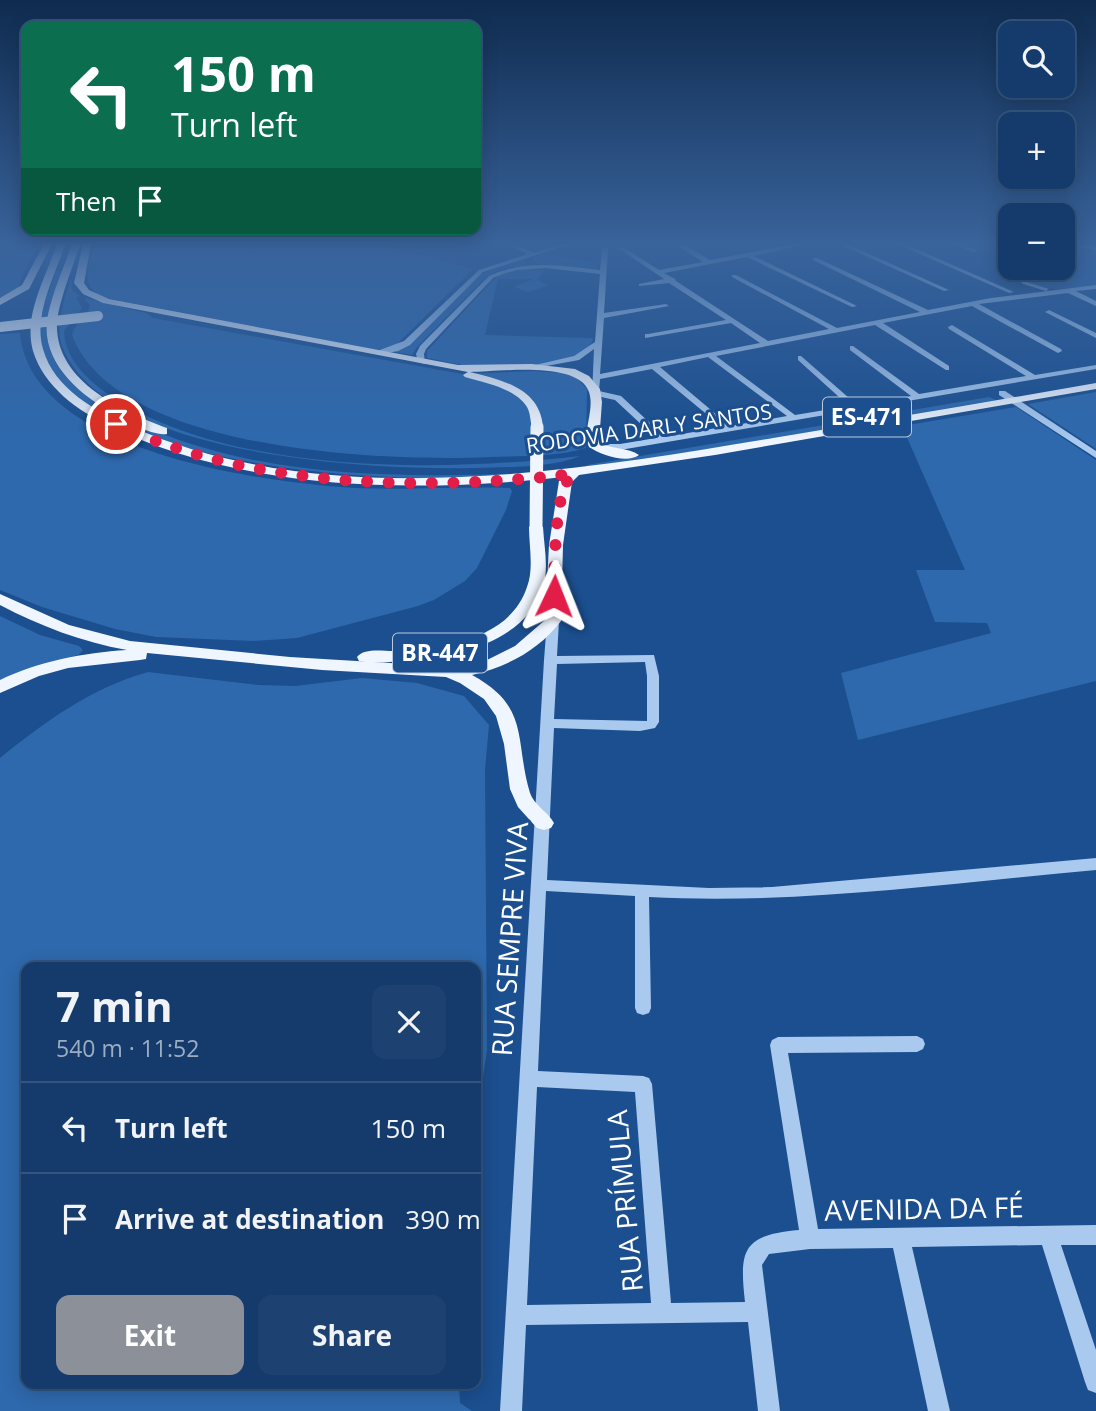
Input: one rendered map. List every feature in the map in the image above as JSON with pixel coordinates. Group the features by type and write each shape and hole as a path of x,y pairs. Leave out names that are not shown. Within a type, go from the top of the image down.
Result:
{"main road":[{"name":"RODOVIA DARLY SANTOS","path":"40,310 35,336 40,357 53,378 74,398 128,430 173,447 225,461 328,477 441,483 578,469 1008,397 1096,377"},
{"name":"RODOVIA DARLY SANTOS","path":"54,310 52,334 54,347 65,367 83,387 109,405 144,423 237,453 335,468 443,473 578,469 633,455 1096,386"},
{"path":"151,310 214,322"},
{"name":"BR-447","path":"0,327 98,316 162,315 214,322 422,362 512,389 532,406 537,416 537,579 532,595 513,618 482,639 456,649 426,655 260,662"},
{"path":"422,362 477,370 535,366 577,375 590,383 596,393 593,443 607,452 633,455"},
{"name":"RUA SEMPRE VIVA","path":"553,621 558,525 566,481 591,454 593,443"},
{"name":"BR-447","path":"0,599 32,617 104,642 260,662 447,671 464,671 505,660 523,649 553,621"},
{"name":"BR-447","path":"0,687 42,669 82,659 186,654"},
{"path":"447,671 480,685 495,699 511,728 521,794 544,823"}],"street":[{"path":"380,354 404,345 441,310"},
{"path":"422,362 420,354 423,348 460,310"},
{"path":"600,310 596,393 618,398 663,440"},
{"path":"600,316 641,310"},
{"path":"716,310 767,344"},
{"path":"798,310 836,330"},
{"path":"921,310 926,312"},
{"path":"597,377 937,310"},
{"path":"984,310 1058,351"},
{"path":"1049,312 1096,336"},
{"path":"648,336 732,321"},
{"path":"876,322 946,368"},
{"path":"952,327 1033,377"},
{"path":"569,360 587,353 597,344"},
{"path":"853,348 918,397"},
{"path":"710,355 794,418"},
{"path":"801,358 856,408"},
{"path":"535,366 586,360 597,367"},
{"path":"654,366 729,429"},
{"path":"593,443 616,448 1096,367"},
{"path":"1008,397 1096,455"},
{"name":"RUA SEMPRE VIVA","path":"511,1411 553,621"},
{"path":"548,723 640,727 651,725 653,676 650,658 550,660"},
{"path":"539,885 709,894 772,893 1096,864"},
{"path":"642,891 643,1008"},
{"path":"810,1239 778,1045 917,1044"},
{"name":"RUA PRÍMULA","path":"528,1079 643,1084 662,1313"},
{"path":"1048,1235 1096,1382"},
{"name":"AVENIDA DA FÉ","path":"757,1312 752,1263 762,1246 775,1242 900,1237 1096,1235"},
{"path":"900,1237 939,1411"},
{"path":"517,1315 757,1312 769,1411"}],"shaded area":[{"path":"43,310 50,310 47,333 51,353 62,372 87,395 152,430 200,447 300,468 402,475 504,474 457,478 322,472 248,462 176,445 114,421 67,389 42,348 40,328"},
{"path":"62,310 81,310 64,331 69,353 82,372 108,394 166,425 221,443 279,455 250,450 189,436 135,415 92,387 64,351 59,333"},
{"path":"88,310 133,310 153,318 462,374 533,371 563,373 576,377 587,389 586,448 527,456 387,457 259,442 196,426 141,404 98,374 72,335"},
{"path":"168,310 432,310 396,345 377,350"},
{"path":"444,310 454,310 412,355 395,352 409,345"},
{"path":"465,310 491,310 485,335 593,338 589,347 566,359 517,367 477,367 427,358 427,351"},
{"path":"20,333 32,372 60,403 98,429 144,449 194,464 290,482 374,489 510,488 512,491 506,510 477,568 465,581 434,600 297,638 254,641 156,637 115,629 42,607 0,590 0,334"},
{"path":"1096,392 1096,449 1028,404"},
{"path":"989,397 996,400 584,470 587,465"},
{"path":"1016,407 1096,460 1096,681 858,740 841,673 991,633 987,623 935,622 916,570 965,570 902,426"},
{"path":"283,455 405,465 467,465 580,456 543,465 475,468 375,466"},
{"path":"0,616 40,635 79,646 83,650 78,655 28,669 0,681"},
{"path":"148,672 258,685 295,686 362,678 417,683 464,696 489,725 485,770 487,1050 481,1091 481,962 21,962 21,1389 459,1389 460,1403 472,1411 0,1411 0,758 70,707 127,679"}],"route":[{"path":"116,424 157,442 207,457 265,469 328,477 441,483 573,474 566,481 563,491 556,545 554,596"}]}
